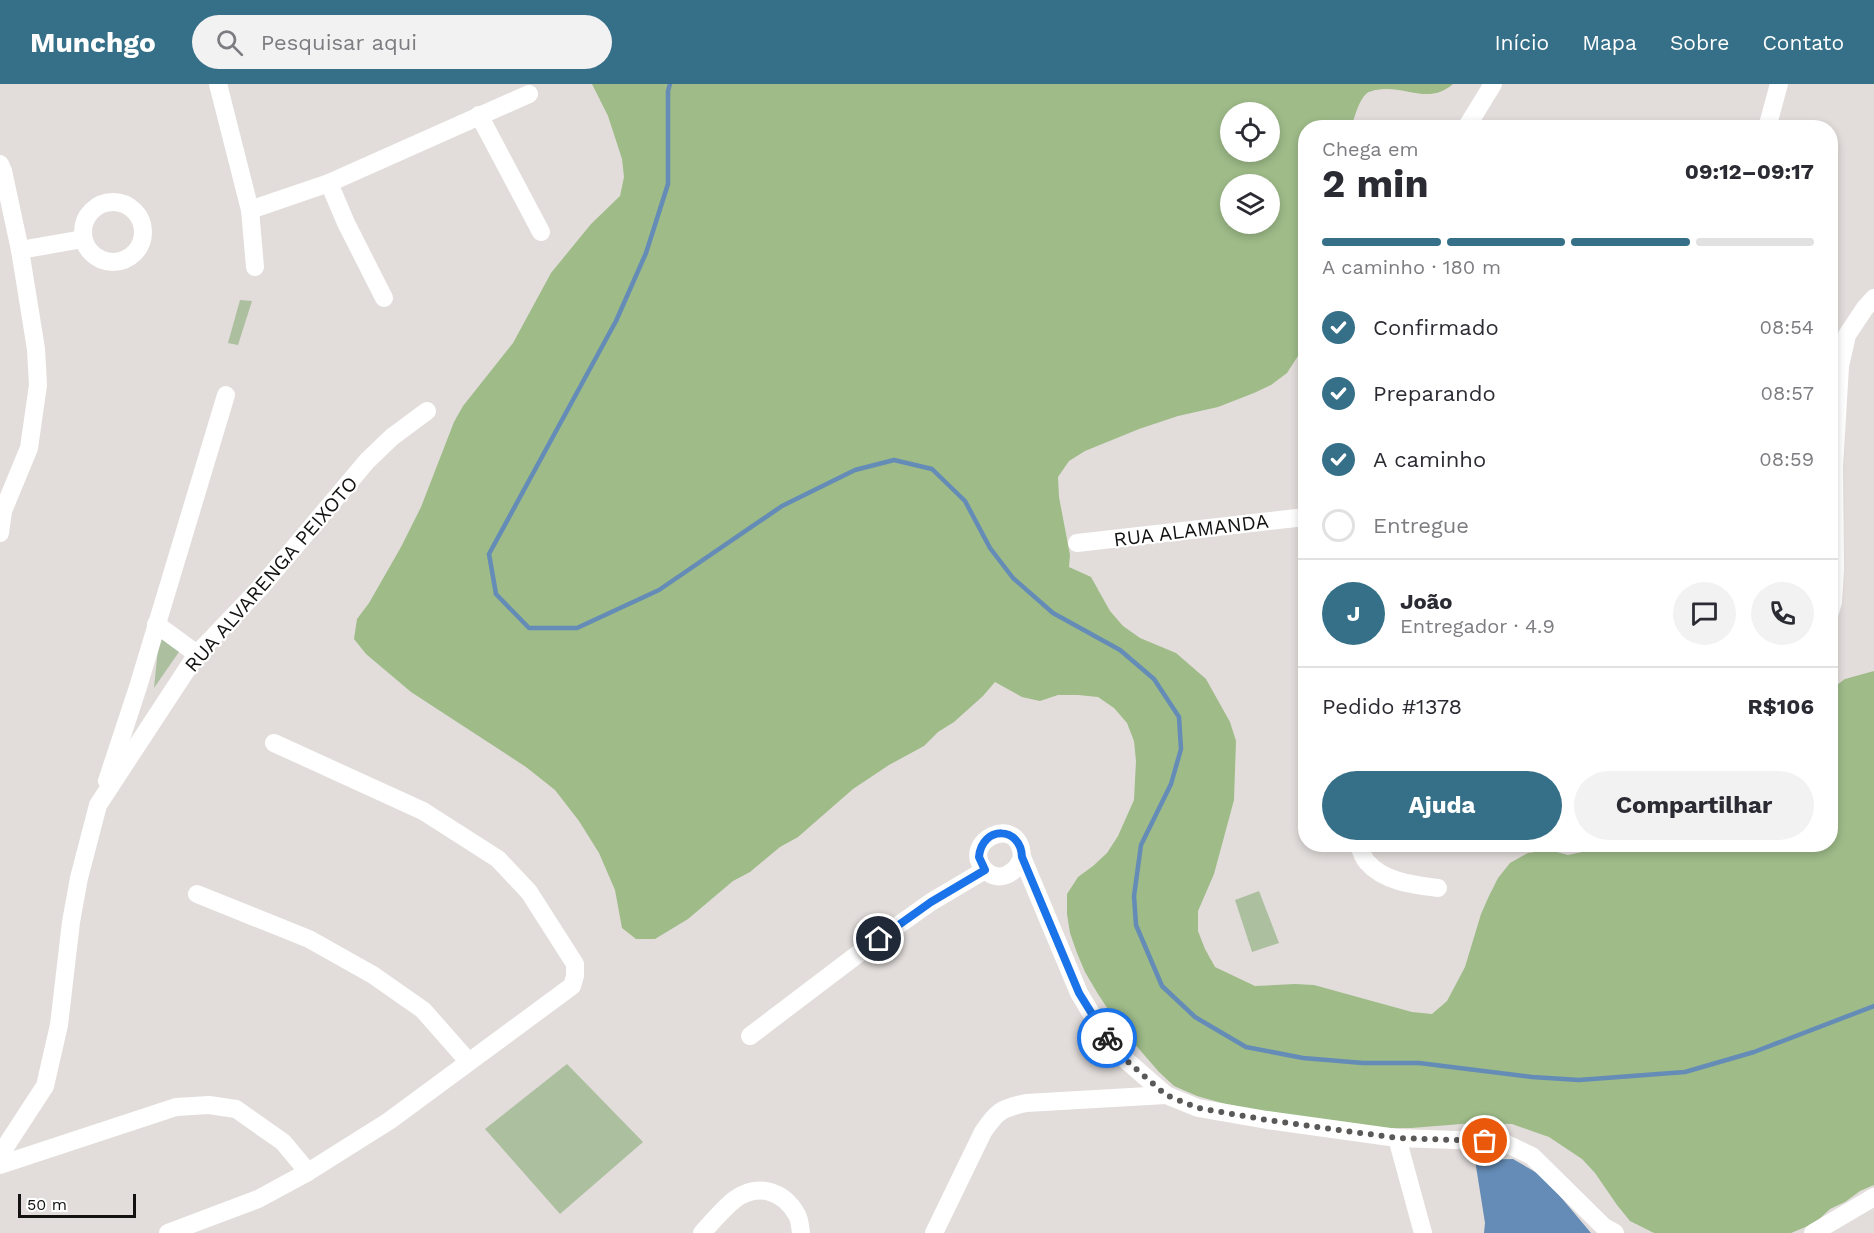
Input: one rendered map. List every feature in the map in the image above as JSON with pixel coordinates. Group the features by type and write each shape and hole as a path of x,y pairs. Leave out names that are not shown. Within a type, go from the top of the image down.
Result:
{"street":[{"path":"218,84 250,210 255,267"},
{"path":"1475,120 1493,84"},
{"path":"1769,120 1779,84"},
{"path":"250,210 329,183 529,94"},
{"path":"479,115 541,232"},
{"path":"0,164 20,250 36,349 38,384 29,448 2,513 0,533"},
{"path":"329,183 346,223 384,298"},
{"path":"20,250 83,239"},
{"path":"1838,395 1840,366 1847,335 1874,298"},
{"path":"98,805 138,687 226,395"},
{"name":"RUA ALVARENGA PEIXOTO","path":"0,1155 45,1086 59,1025 71,922 98,805 197,654 261,587 367,461 392,437 427,411"},
{"name":"RUA ALAMANDA","path":"1077,543 1298,518"},
{"path":"156,624 197,654"},
{"path":"138,687 164,705"},
{"path":"168,1233 258,1199 308,1172 389,1121 572,986 575,976 575,964 529,892 498,859 423,811 274,743"},
{"path":"1022,857 1020,864 1010,874 997,876 985,870 979,857 980,849 988,837 995,834 1002,833 1015,839 1019,844 1022,857 1079,993 1104,1035 1127,1061 1166,1095 1198,1108 1267,1120 1397,1138 1507,1144 1532,1156 1604,1227 1616,1233"},
{"path":"1362,852 1366,861 1382,874 1409,884 1438,888"},
{"path":"750,1036 862,951 923,908 985,870"},
{"path":"196,894 309,939 373,975 423,1010 468,1061"},
{"path":"934,1233 983,1132 992,1119 1007,1107 1026,1103 1166,1095"},
{"path":"0,1165 176,1107 208,1105 236,1109 283,1142 308,1172"},
{"path":"1397,1138 1423,1233"},
{"path":"702,1233 736,1198 764,1189 776,1192 785,1200 797,1216 801,1233"},
{"path":"1813,1233 1874,1197"}],"green space":[{"path":"592,84 1453,84 1444,90 1425,94 1386,89 1367,93 1361,100 1353,120 1298,120 1298,356 1287,373 1271,385 1218,407 1178,416 1085,451 1069,461 1058,477 1059,497 1070,555 1069,567 1091,577 1110,611 1123,626 1140,638 1176,653 1206,679 1230,722 1236,741 1234,800 1214,874 1198,911 1198,931 1215,967 1255,986 1314,985 1412,1012 1432,1014 1447,1001 1465,967 1481,914 1498,878 1510,863 1528,853 1557,852 1568,855 1582,852 1838,852 1838,684 1845,679 1874,671 1874,1185 1830,1209 1815,1223 1791,1233 1654,1233 1630,1221 1582,1159 1549,1137 1512,1124 1474,1123 1411,1128 1371,1128 1236,1107 1197,1096 1174,1086 1119,1026 1085,972 1070,933 1067,894 1078,877 1107,853 1118,836 1134,800 1136,761 1134,741 1127,723 1114,708 1098,697 1058,695 1040,701 1022,697 995,682 983,696 924,746 889,765 853,789 798,837 780,847 750,872 733,881 688,919 655,939 636,939 622,928 615,890 599,853 579,821 555,790 526,767 411,692 366,654 354,639 357,619 369,603 401,547 421,507 454,422 463,406 513,343 551,273 591,224 620,196 624,177 622,159 608,116"},
{"path":"240,300 252,301 238,345 228,343"},
{"path":"163,637 181,649 154,688 159,639"},
{"path":"1259,891 1279,943 1252,952 1235,900"},
{"path":"567,1064 643,1142 560,1214 485,1129"}],"water":[{"path":"1513,1159 1544,1177 1591,1233 1484,1233 1485,1223 1475,1160"}],"waterway":[{"path":"670,84 668,91 668,184 646,253 616,321 489,554 496,594 529,628 577,628 659,590 782,506 855,470 894,460 932,469 965,501 990,548 1013,578 1053,613 1120,650 1154,679 1179,717 1181,749 1171,784 1141,845 1134,896 1136,925 1162,986 1195,1017 1246,1047 1303,1058 1363,1063 1419,1063 1532,1077 1579,1080 1685,1072 1754,1052 1874,1006"}],"way so far":[{"path":"1107,1038 1127,1061 1166,1095 1198,1108 1397,1138 1485,1141"}],"route":[{"path":"879,939 931,902 985,870 979,857 983,843 995,834 1009,835 1019,844 1022,857 1079,993 1107,1038"}]}
